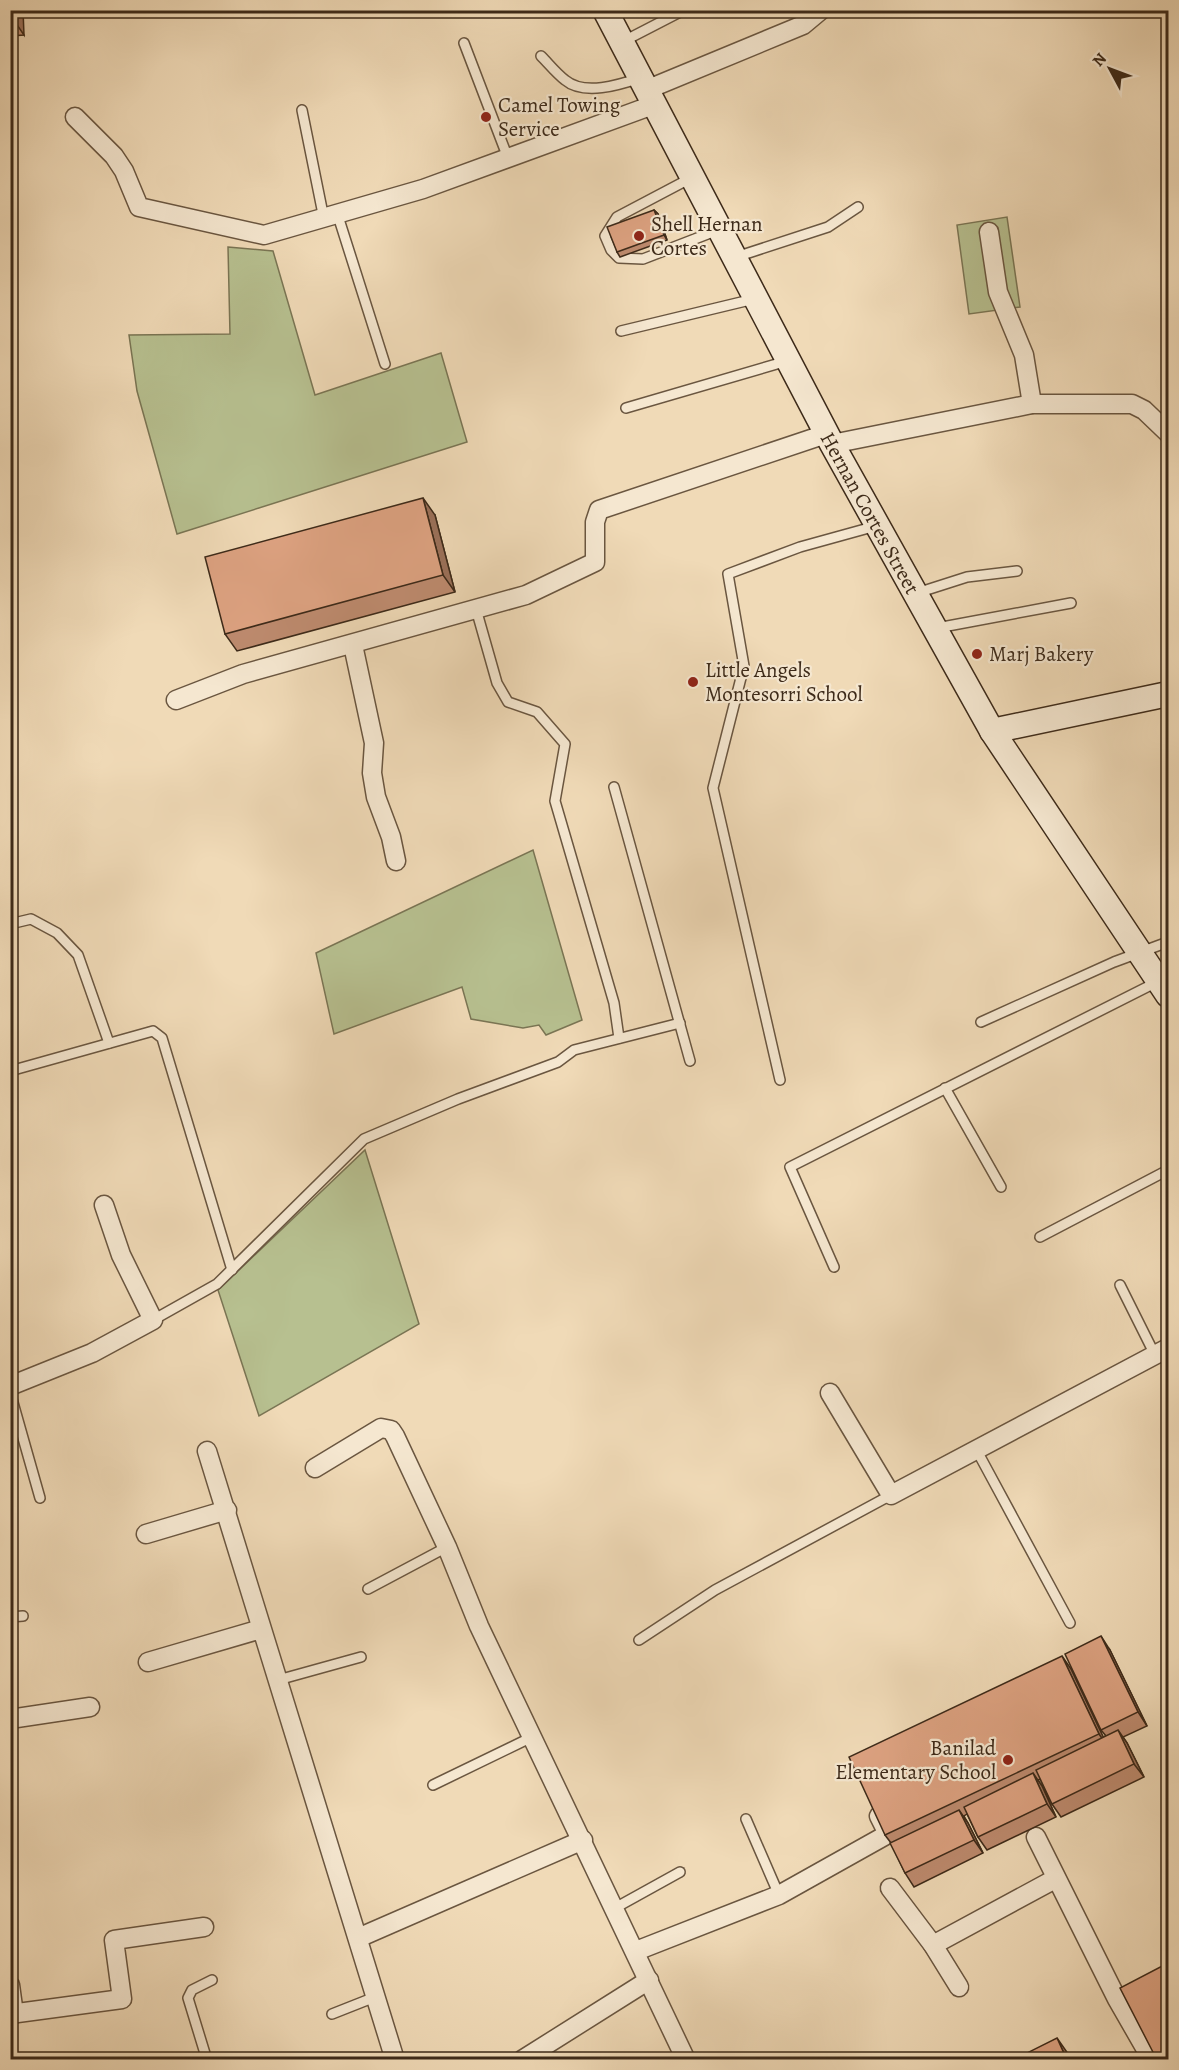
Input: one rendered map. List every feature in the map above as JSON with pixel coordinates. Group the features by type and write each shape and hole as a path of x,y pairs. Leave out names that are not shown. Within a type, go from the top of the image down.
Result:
{"main road":[{"name":"Hernan Cortes Street","path":"605,10 787,361 876,526 992,731 1164,988"},
{"path":"992,731 1168,694"}],"street":[{"path":"75,117 114,156 124,171 139,207 264,235 423,189 508,158 646,91 803,25 821,10"},
{"path":"988,232 998,292 1024,355 1032,404"},
{"path":"176,700 243,674 526,595 596,562 595,522 599,510 829,439 1032,404 1132,404 1144,410 1161,429 1168,433"},
{"path":"353,645 374,743 372,773 376,797 391,837 396,861"},
{"path":"10,1386 92,1353 153,1320 121,1256 104,1205"},
{"path":"830,1393 891,1495 1162,1352"},
{"path":"315,1468 381,1428 391,1430 447,1547 479,1626 650,1980 686,2060"},
{"path":"207,1451 395,2060"},
{"path":"146,1534 227,1510"},
{"path":"147,1662 261,1629"},
{"path":"10,1719 90,1707"},
{"path":"636,1951 778,1894 888,1834 872,1802"},
{"path":"1036,1837 1117,1999 1152,2060"},
{"path":"358,1938 583,1840"},
{"path":"933,1945 1055,1879"},
{"path":"890,1888 933,1945 959,1987"},
{"path":"10,1985 12,2014 122,1999 114,1940 204,1927"},
{"path":"531,2057 650,1980"}],"lane":[{"path":"621,42 684,10"},
{"path":"464,43 508,158"},
{"path":"541,56 567,82 587,88 621,84 646,91"},
{"path":"302,110 331,217 385,364"},
{"path":"691,178 617,218 605,237 607,244 618,258 643,259 718,230"},
{"path":"732,258 828,226 858,207"},
{"path":"621,331 754,299"},
{"path":"626,408 787,361"},
{"path":"780,1080 713,788 744,666 728,574 800,547 876,526"},
{"path":"915,593 967,577 1017,571"},
{"path":"935,629 1071,603"},
{"path":"476,609 497,683 508,702 537,712 565,744 555,801 614,1003 619,1038"},
{"path":"614,787 690,1060"},
{"path":"10,924 31,919 57,933 78,955 108,1043"},
{"path":"981,1022 1114,962 1141,954 1168,942"},
{"path":"834,1267 790,1167 945,1088 1164,988"},
{"path":"153,1320 218,1284 364,1139 458,1099 558,1062 574,1050 680,1023"},
{"path":"10,1071 153,1031 162,1038 232,1270"},
{"path":"945,1088 1001,1187"},
{"path":"1040,1237 1168,1170"},
{"path":"1120,1286 1162,1352"},
{"path":"10,1392 40,1498"},
{"path":"976,1449 1070,1623"},
{"path":"639,1640 715,1590 891,1495"},
{"path":"368,1589 447,1547"},
{"path":"10,1617 23,1616"},
{"path":"278,1680 361,1657"},
{"path":"433,1785 532,1737"},
{"path":"746,1819 778,1894"},
{"path":"615,1908 680,1872"},
{"path":"207,2060 188,1998 192,1990 212,1980"},
{"path":"332,2014 375,1997"}],"green space":[{"path":"1007,217 1020,307 969,314 957,225"},
{"path":"228,247 273,251 315,395 441,353 467,442 177,534 137,391 129,335 230,334"},
{"path":"533,850 582,1020 546,1035 539,1025 523,1028 471,1019 462,987 334,1034 316,953"},
{"path":"365,1150 419,1324 259,1416 218,1290"}],"building":[{"path":"10,10 15,10 15,22 10,22"},
{"name":"Shell Hernan Cortes","path":"654,210 664,235 617,252 607,227"},
{"path":"423,498 443,575 225,634 205,557"},
{"path":"1101,1636 1138,1712 1101,1730 1065,1654"},
{"path":"1062,1656 1099,1734 885,1835 849,1757"},
{"path":"1118,1730 1134,1764 1052,1804 1036,1770"},
{"path":"1033,1773 1047,1804 978,1837 964,1807"},
{"path":"959,1810 974,1840 905,1873 890,1843"},
{"path":"1168,1963 1168,2060 1161,2060 1159,2056 1156,2058 1120,1988"},
{"path":"1057,2038 1067,2060 1013,2060"}],"place":[{"name":"Camel Towing Service","path":"486,117"},
{"name":"Shell Hernan Cortes","path":"639,236"},
{"name":"Marj Bakery","path":"977,654"},
{"name":"Little Angels Montesorri School","path":"693,682"},
{"name":"Banilad Elementary School","path":"1008,1760"}]}
